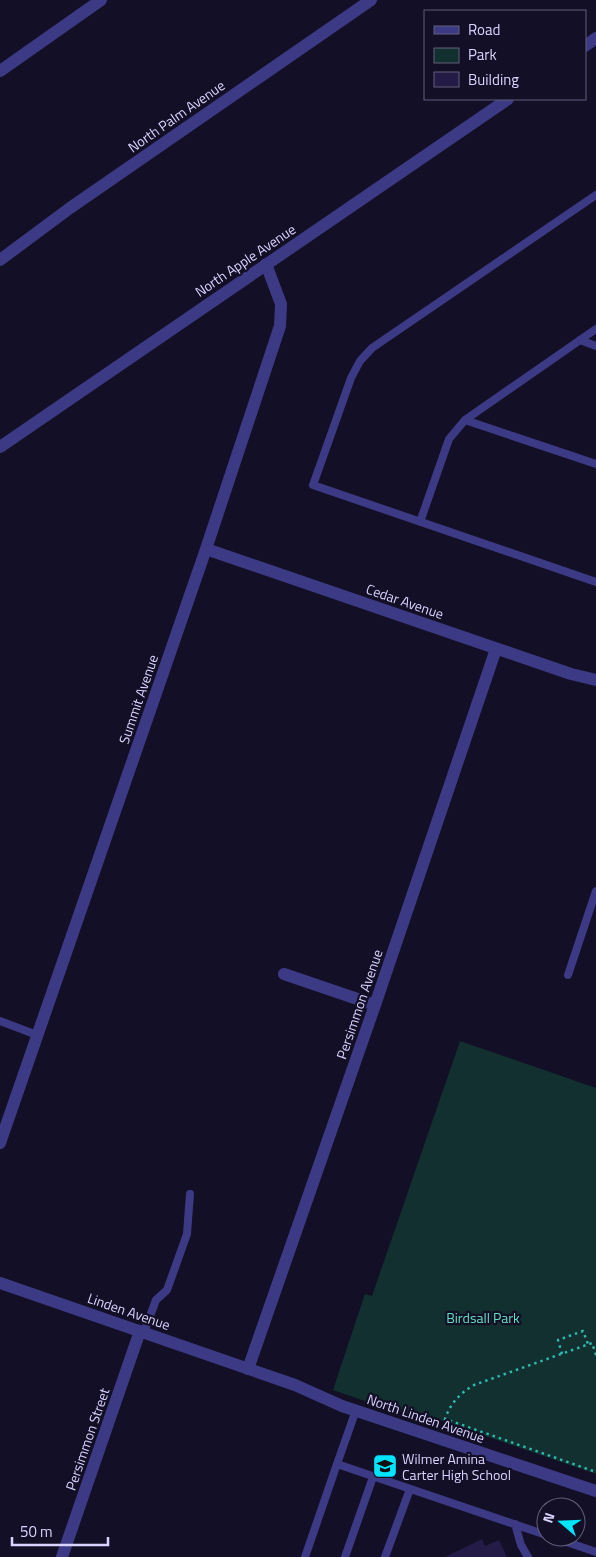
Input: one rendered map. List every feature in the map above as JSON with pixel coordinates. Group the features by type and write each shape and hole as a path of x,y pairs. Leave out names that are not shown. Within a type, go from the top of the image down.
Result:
{"street":[{"path":"0,71 101,0"},
{"name":"North Palm Avenue","path":"0,260 70,208 371,0"},
{"name":"North Apple Avenue","path":"0,447 507,100"},
{"name":"Summit Avenue","path":"0,1143 206,549 280,326 281,304 266,264"},
{"name":"Cedar Avenue","path":"206,549 496,649 571,674 596,680"},
{"name":"Persimmon Avenue","path":"248,1369 375,1005 496,649"},
{"path":"284,974 375,1005"},
{"name":"Linden Avenue","path":"0,1283 248,1369"},
{"name":"Persimmon Street","path":"62,1557 142,1332"},
{"name":"North Linden Avenue","path":"248,1369 295,1385 356,1410 596,1491"}],"lane":[{"path":"596,194 372,348 360,361 351,378 313,485 596,582"},
{"path":"420,522 449,439 464,420 596,329"},
{"path":"580,340 596,346"},
{"path":"464,420 596,464"},
{"path":"568,975 596,891"},
{"path":"0,1021 37,1035"},
{"path":"142,1332 156,1300 167,1290 187,1234 190,1194"},
{"path":"305,1557 356,1410"},
{"path":"337,1464 536,1531"},
{"path":"345,1557 373,1477"},
{"path":"386,1557 410,1489"},
{"path":"515,1524 520,1545 528,1557"},
{"path":"581,1547 596,1552"}],"path":[{"path":"562,1354 558,1340 583,1330 588,1345"},
{"path":"596,1342 474,1385 463,1392 451,1405 445,1420 596,1472"},
{"path":"592,1343 596,1355"}],"green space":[{"name":"Birdsall Park","path":"460,1041 596,1088 596,1474 433,1418 395,1411 333,1390 365,1294 372,1296"}],"building":[{"path":"482,1539 485,1546 499,1540 507,1557 445,1557"}],"place":[{"name":"Wilmer Amina Carter High School","path":"385,1466"}]}
